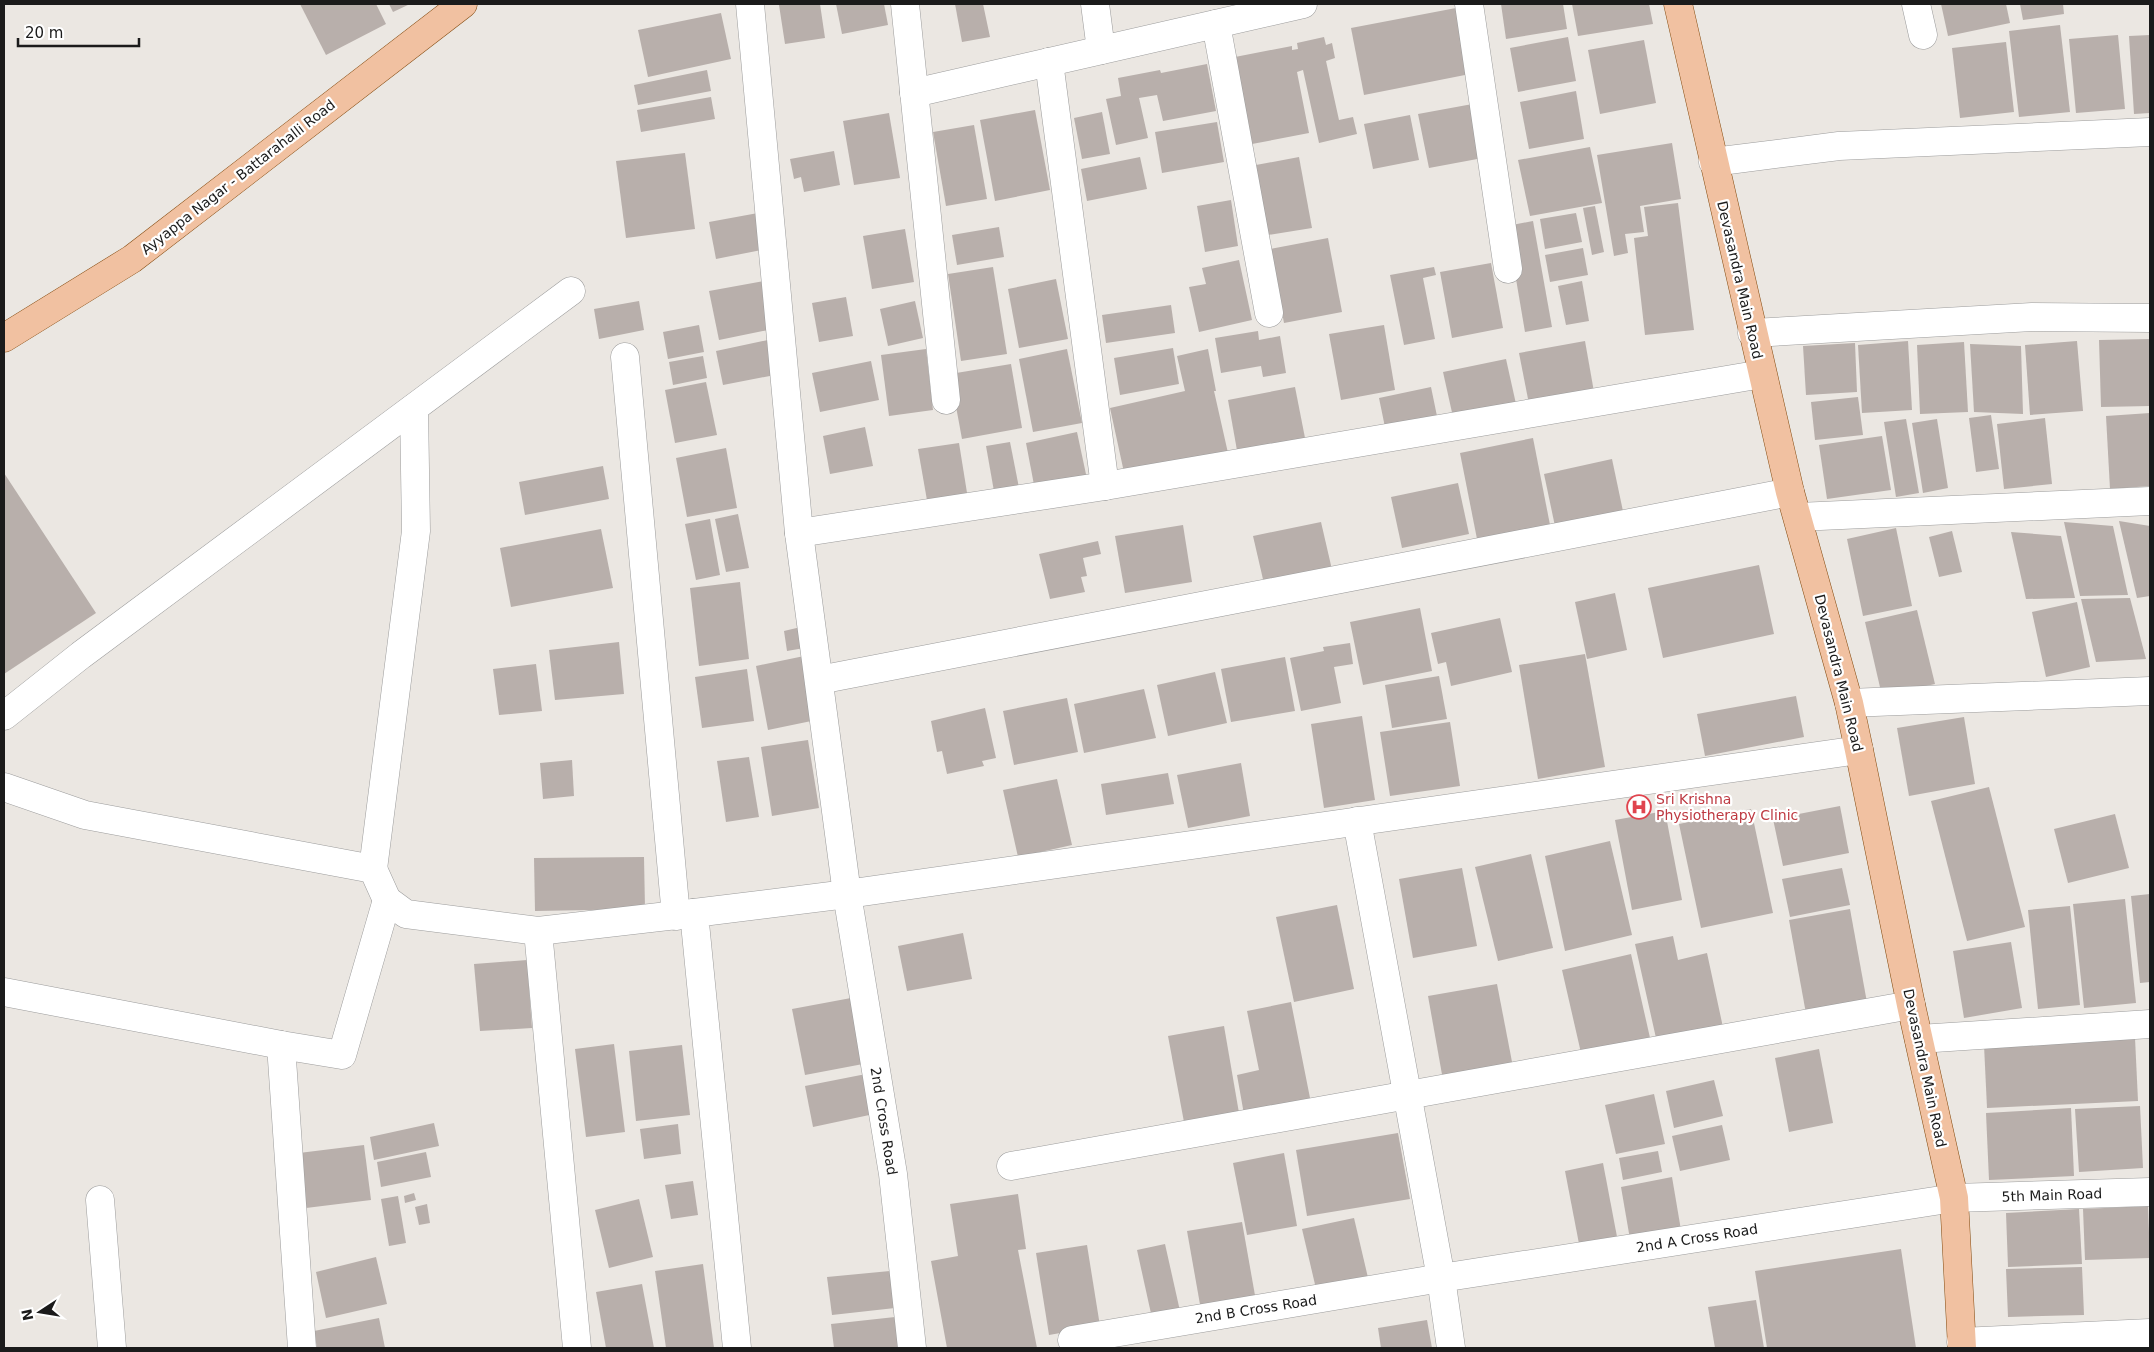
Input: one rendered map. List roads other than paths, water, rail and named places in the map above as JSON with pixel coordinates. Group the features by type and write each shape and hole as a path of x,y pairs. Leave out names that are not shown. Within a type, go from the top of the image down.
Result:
{"main road":[{"name":"Ayyappa Nagar - Battarahalli Road","path":"4,338 132,259 463,4"},
{"name":"Devasandra Main Road","path":"1678,4 1752,333 1794,505 1849,703 1911,1005 1954,1198 1961,1345"}],"street":[{"name":"2nd Cross Road","path":"750,4 799,533 847,894 893,1174 912,1348"},
{"path":"905,4 946,400"},
{"path":"1096,4 1101,50"},
{"path":"914,92 1303,4"},
{"path":"1470,4 1508,269"},
{"path":"1916,4 1923,35"},
{"path":"1216,24 1269,313"},
{"path":"1049,62 1105,486"},
{"path":"1713,162 1839,146 2150,132"},
{"path":"4,716 81,655 571,291"},
{"path":"1752,333 2032,317 2150,318"},
{"path":"625,357 685,914 737,1348"},
{"path":"799,533 1105,486 1762,374"},
{"path":"414,408 416,531 373,869 387,900 406,914 538,932 847,894 1859,750"},
{"path":"819,680 1794,505 2150,501"},
{"path":"1849,703 2150,691"},
{"path":"4,787 85,815 373,869"},
{"path":"1357,821 1441,1278 1451,1348"},
{"path":"4,992 281,1045 342,1054 387,900"},
{"path":"538,932 577,1348"},
{"path":"1011,1166 1911,1005"},
{"path":"1919,1039 2150,1024"},
{"path":"281,1045 302,1348"},
{"name":"5th Main Road","path":"1954,1198 2150,1192"},
{"name":"2nd A Cross Road","path":"1441,1278 1954,1198"},
{"path":"100,1200 112,1348"},
{"name":"2nd B Cross Road","path":"1072,1340 1441,1278"},
{"path":"1961,1345 2150,1333"}],"place":[{"name":"Sri Krishna Physiotherapy Clinic","path":"1639,807"}]}
